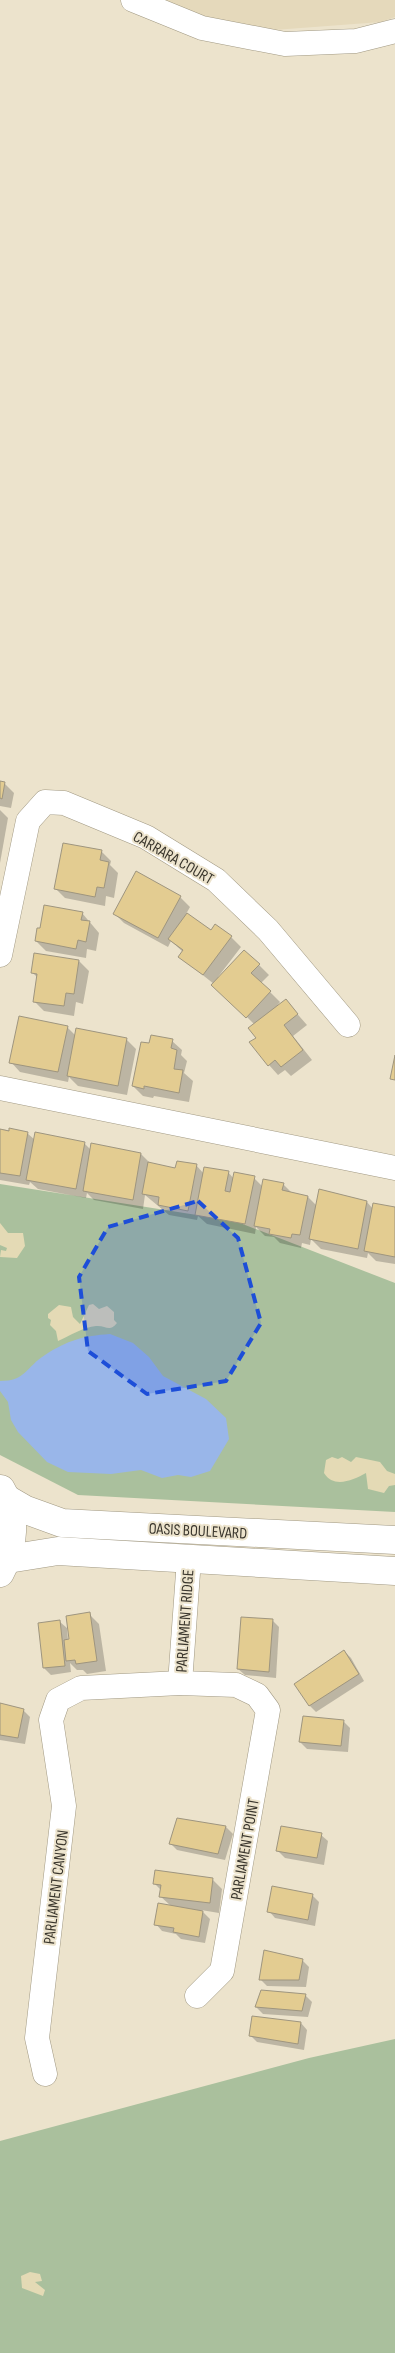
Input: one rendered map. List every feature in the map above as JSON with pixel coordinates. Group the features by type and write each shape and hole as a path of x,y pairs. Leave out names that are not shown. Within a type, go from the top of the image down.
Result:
{"main road":[{"name":"OASIS BOULEVARD","path":"3,1493 26,1510 62,1522 395,1540"},
{"name":"OASIS BOULEVARD","path":"3,1493 12,1519 12,1539 4,1566"},
{"name":"OASIS BOULEVARD","path":"4,1566 58,1551 395,1571"}],"street":[{"path":"133,0 202,28 284,44 356,41 395,31"},
{"name":"CARRARA COURT","path":"0,955 28,821 44,802 64,803 146,837 216,880 268,930 348,1025"},
{"path":"0,1088 395,1168"},
{"name":"PARLIAMENT RIDGE","path":"180,1683 189,1559"},
{"name":"PARLIAMENT RIDGE","path":"58,1700 80,1688 180,1683 236,1685 257,1695"},
{"name":"PARLIAMENT POINT","path":"197,1996 222,1971 268,1710 257,1695"},
{"name":"PARLIAMENT CANYON","path":"45,2074 37,2038 64,1806 51,1720 58,1700"}],"highlighted area":[{"path":"198,1201 238,1238 261,1323 226,1381 147,1394 88,1351 79,1277 108,1227"}],"shaded area":[{"path":"158,0 395,0 395,17 381,22 274,30 223,24"}],"green space":[{"path":"0,1184 235,1221 395,1283 395,1512 78,1495 0,1455"},
{"path":"395,2039 395,2353 0,2353 0,2141 309,2058"}],"sand":[{"path":"0,1223 8,1233 23,1233 25,1246 17,1258 0,1257 1,1250 6,1251 7,1248 0,1245"},
{"path":"93,1304 99,1309 107,1306 114,1312 114,1320 117,1323 112,1328 99,1326 87,1328 58,1341 56,1331 50,1325 51,1320 48,1318 48,1314 59,1305 71,1307 73,1317 80,1324 89,1305"},
{"path":"332,1457 338,1459 342,1457 351,1462 356,1457 380,1462 387,1471 395,1474 395,1485 389,1486 384,1493 368,1489 366,1473 344,1482 333,1481 324,1473 326,1460"},
{"path":"30,2272 40,2274 42,2281 35,2282 45,2290 43,2296 22,2288 21,2276"}],"water":[{"path":"110,1334 133,1343 149,1357 163,1376 206,1399 226,1418 229,1439 210,1471 191,1477 178,1475 162,1478 141,1470 111,1474 68,1472 47,1462 18,1432 11,1420 8,1402 0,1391 0,1381 15,1379 21,1376 45,1355 69,1342"}],"building":[{"path":"0,781 5,782 2,799 0,798"},
{"path":"63,843 102,850 100,860 109,862 104,888 97,887 95,897 54,889"},
{"path":"136,871 181,896 158,938 113,914"},
{"path":"44,905 83,912 81,920 90,921 86,942 78,940 76,949 35,941 37,928 40,928"},
{"path":"187,913 211,930 215,924 232,936 203,975 178,957 183,950 168,939"},
{"path":"244,950 260,964 251,973 271,991 246,1018 211,985"},
{"path":"34,953 79,960 74,994 66,993 64,1006 33,1002 37,974 31,973"},
{"path":"286,999 298,1014 284,1025 303,1050 281,1067 275,1060 268,1066 249,1042 256,1038 248,1028"},
{"path":"19,1016 68,1026 58,1072 9,1063"},
{"path":"76,1028 127,1038 118,1086 67,1076"},
{"path":"151,1035 173,1039 171,1048 177,1050 174,1069 183,1070 179,1093 144,1086 144,1089 132,1086 141,1042 149,1043"},
{"path":"395,1055 395,1080 390,1079"},
{"path":"9,1128 28,1132 20,1176 0,1173 0,1129 9,1131"},
{"path":"35,1132 85,1142 76,1189 26,1180"},
{"path":"91,1143 141,1153 133,1200 83,1191"},
{"path":"177,1161 197,1164 188,1211 158,1205 159,1197 142,1194 148,1162 175,1168"},
{"path":"204,1167 229,1171 225,1191 230,1192 234,1172 255,1176 245,1224 195,1215"},
{"path":"263,1179 284,1183 282,1190 308,1196 300,1235 292,1234 291,1238 269,1234 270,1229 254,1226"},
{"path":"319,1189 367,1201 358,1249 309,1239"},
{"path":"373,1203 395,1207 395,1257 364,1251"},
{"path":"90,1612 97,1661 76,1664 75,1660 66,1661 64,1640 69,1639 66,1616"},
{"path":"241,1617 273,1619 269,1672 237,1669"},
{"path":"60,1620 65,1666 43,1668 38,1623"},
{"path":"344,1650 359,1674 309,1706 294,1684"},
{"path":"0,1703 24,1709 18,1738 0,1735"},
{"path":"303,1716 344,1720 341,1746 299,1742"},
{"path":"177,1818 226,1826 218,1854 169,1844"},
{"path":"281,1826 322,1833 317,1858 276,1851"},
{"path":"155,1870 213,1878 210,1903 159,1897 161,1885 153,1884"},
{"path":"272,1886 313,1894 308,1920 267,1912"},
{"path":"158,1903 203,1911 199,1937 173,1932 174,1928 154,1925"},
{"path":"264,1950 303,1959 299,1980 259,1980"},
{"path":"261,1990 306,1994 302,2011 255,2007"},
{"path":"252,2016 301,2022 298,2044 249,2036"}]}
